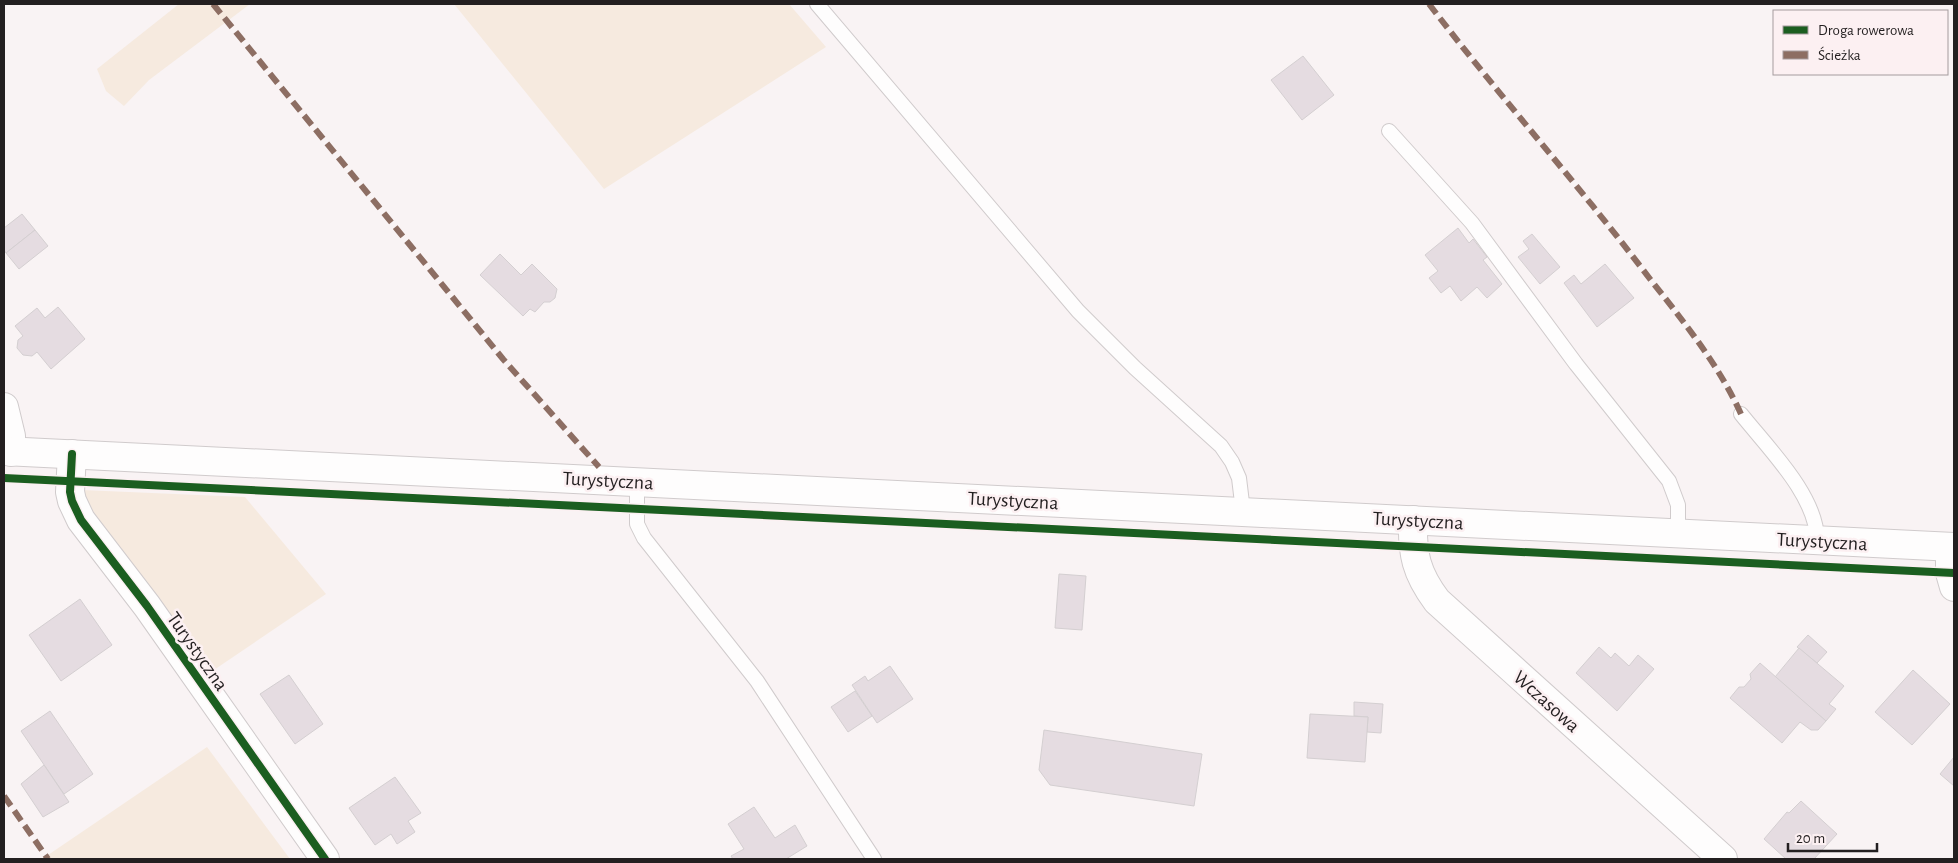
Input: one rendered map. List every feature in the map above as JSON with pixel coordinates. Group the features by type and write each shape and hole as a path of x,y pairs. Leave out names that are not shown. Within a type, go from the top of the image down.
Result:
{"main road":[{"path":"4,407 11,436 7,451"},
{"name":"Turystyczna","path":"7,451 1952,547"},
{"name":"Turystyczna","path":"72,454 70,492 72,502 81,520 141,599 325,859"},
{"name":"Wczasowa","path":"1413,520 1414,556 1427,588 1437,601 1723,859"},
{"path":"1952,547 1950,573 1954,587"}],"lane":[{"path":"817,4 1078,310 1135,368 1221,446 1232,462 1238,478 1243,512"},
{"path":"1389,131 1472,223 1576,364 1669,481 1678,505 1678,534"},
{"path":"1741,414 1802,492 1815,516 1818,527 1817,541"},
{"path":"637,482 637,524 644,538 757,681 874,859"}],"shaded area":[{"path":"179,4 250,4 149,80 124,106 106,91 97,69"},
{"path":"454,4 789,4 826,47 604,189"},
{"path":"82,490 245,497 326,594 205,676 88,516"},
{"path":"207,747 290,859 51,859 48,855"}],"building":[{"path":"1303,56 1334,95 1302,120 1271,80"},
{"path":"22,214 35,230 6,253 4,250 4,228"},
{"path":"1458,228 1469,243 1473,239 1487,257 1483,260 1502,284 1487,298 1477,287 1461,301 1450,286 1441,293 1429,278 1438,271 1425,255"},
{"path":"35,230 48,246 19,269 6,253"},
{"path":"1532,234 1560,267 1540,284 1518,257 1529,249 1523,241"},
{"path":"500,254 521,275 532,264 557,289 555,298 550,302 544,302 535,312 530,309 523,316 480,275"},
{"path":"1605,264 1634,298 1597,327 1564,283 1574,275 1581,284"},
{"path":"58,307 85,339 51,369 37,352 32,356 23,355 17,348 18,340 23,336 15,326 37,308 45,318"},
{"path":"1059,574 1086,576 1082,630 1055,628"},
{"path":"80,599 112,645 61,681 29,635"},
{"path":"1808,635 1827,652 1817,663 1797,647"},
{"path":"1599,647 1611,658 1615,653 1629,666 1638,655 1654,669 1617,711 1576,673"},
{"path":"1799,648 1844,686 1829,704 1836,709 1826,721 1775,677"},
{"path":"1760,663 1826,721 1818,730 1811,730 1800,722 1782,743 1730,698 1739,687 1744,687 1751,679 1750,674"},
{"path":"890,666 913,699 877,723 852,685 865,676 868,681"},
{"path":"1913,670 1950,704 1912,745 1875,712"},
{"path":"289,675 323,724 295,744 260,694"},
{"path":"855,691 872,716 848,732 831,707"},
{"path":"1354,702 1383,704 1381,733 1367,732 1368,717 1354,716"},
{"path":"50,711 93,774 64,794 21,731"},
{"path":"1310,714 1368,717 1365,762 1307,758"},
{"path":"1044,730 1202,754 1194,806 1050,785 1039,770"},
{"path":"1954,757 1954,786 1940,774"},
{"path":"44,765 69,802 43,817 21,784"},
{"path":"395,777 421,813 408,821 415,832 397,844 391,834 375,845 349,808"},
{"path":"1801,801 1837,834 1814,859 1786,859 1764,839 1787,812 1789,813"},
{"path":"754,807 775,838 795,825 807,846 786,859 733,859 731,856 744,849 728,824"}],"marked path":[{"path":"213,4 503,359 599,467"},
{"path":"1429,4 1596,209 1687,327 1722,378 1741,414"},
{"path":"4,796 48,859"}],"cycle path":[{"path":"72,454 70,492 81,520 147,606 325,859"},
{"path":"4,478 1954,573"}]}
